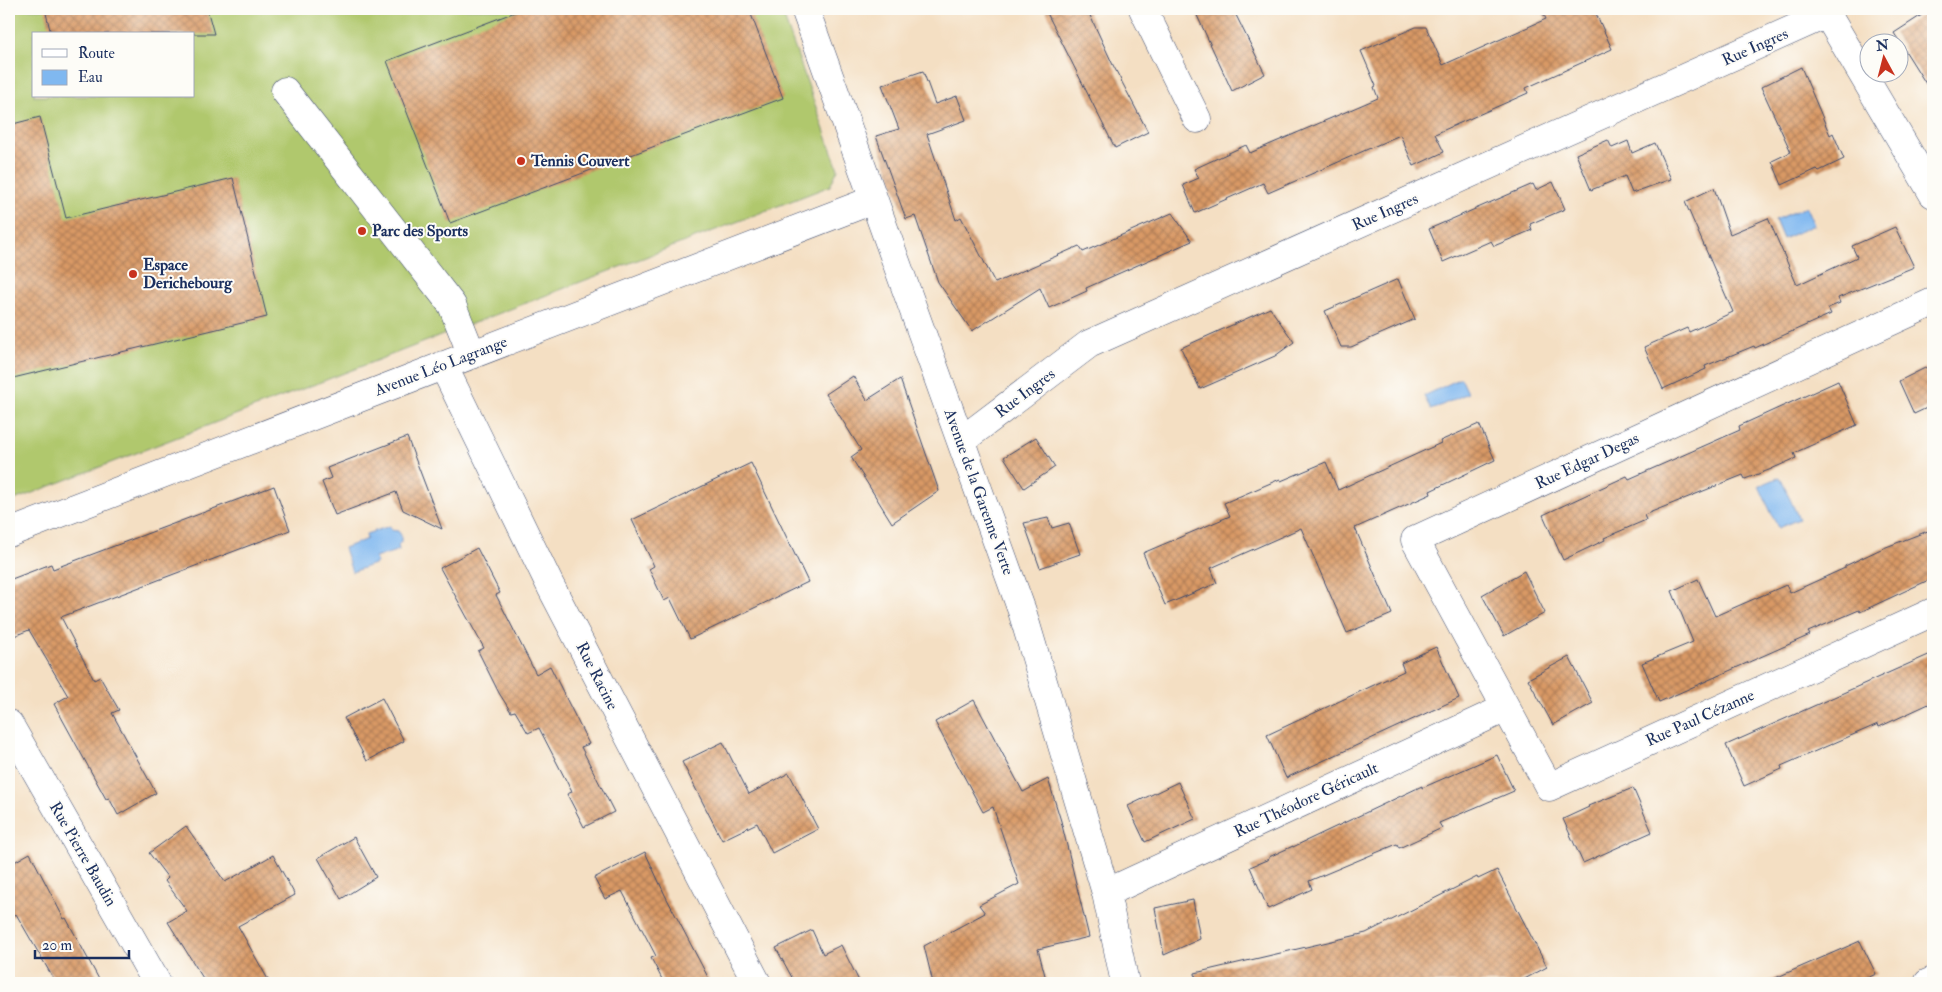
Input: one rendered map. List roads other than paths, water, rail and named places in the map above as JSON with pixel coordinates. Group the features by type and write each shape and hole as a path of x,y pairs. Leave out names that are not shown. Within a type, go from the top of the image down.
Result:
{"street":[{"name":"Avenue de la Garenne Verte","path":"805,9 1022,611 1106,893 1124,983"},
{"path":"1143,9 1197,119"},
{"path":"1825,11 1933,194"},
{"name":"Rue Ingres","path":"961,441 1089,344 1825,11"},
{"path":"285,91 452,305 472,355"},
{"name":"Avenue Léo Lagrange","path":"9,533 873,200"},
{"name":"Rue Edgar Degas","path":"1506,708 1415,540 1933,302"},
{"name":"Rue Racine","path":"443,365 551,587 757,983"},
{"name":"Rue Paul Cézanne","path":"1506,708 1549,786 1933,612"},
{"name":"Rue Théodore Géricault","path":"1106,893 1506,708"},
{"name":"Rue Pierre Baudin","path":"9,724 157,983"},
{"path":"1928,983 1933,981"}],"water":[{"path":"1806,207 1814,225 1783,239 1775,220"},
{"path":"1461,378 1468,393 1431,410 1424,396"},
{"path":"1780,477 1799,519 1778,528 1759,486"},
{"path":"390,526 391,530 398,531 401,535 401,542 398,545 399,550 375,558 377,563 352,572 344,548 367,539 366,534"}],"place":[{"name":"Tennis Couvert","path":"521,161"},
{"name":"Parc des Sports","path":"362,231"},
{"name":"Espace Derichebourg","path":"133,274"}]}
